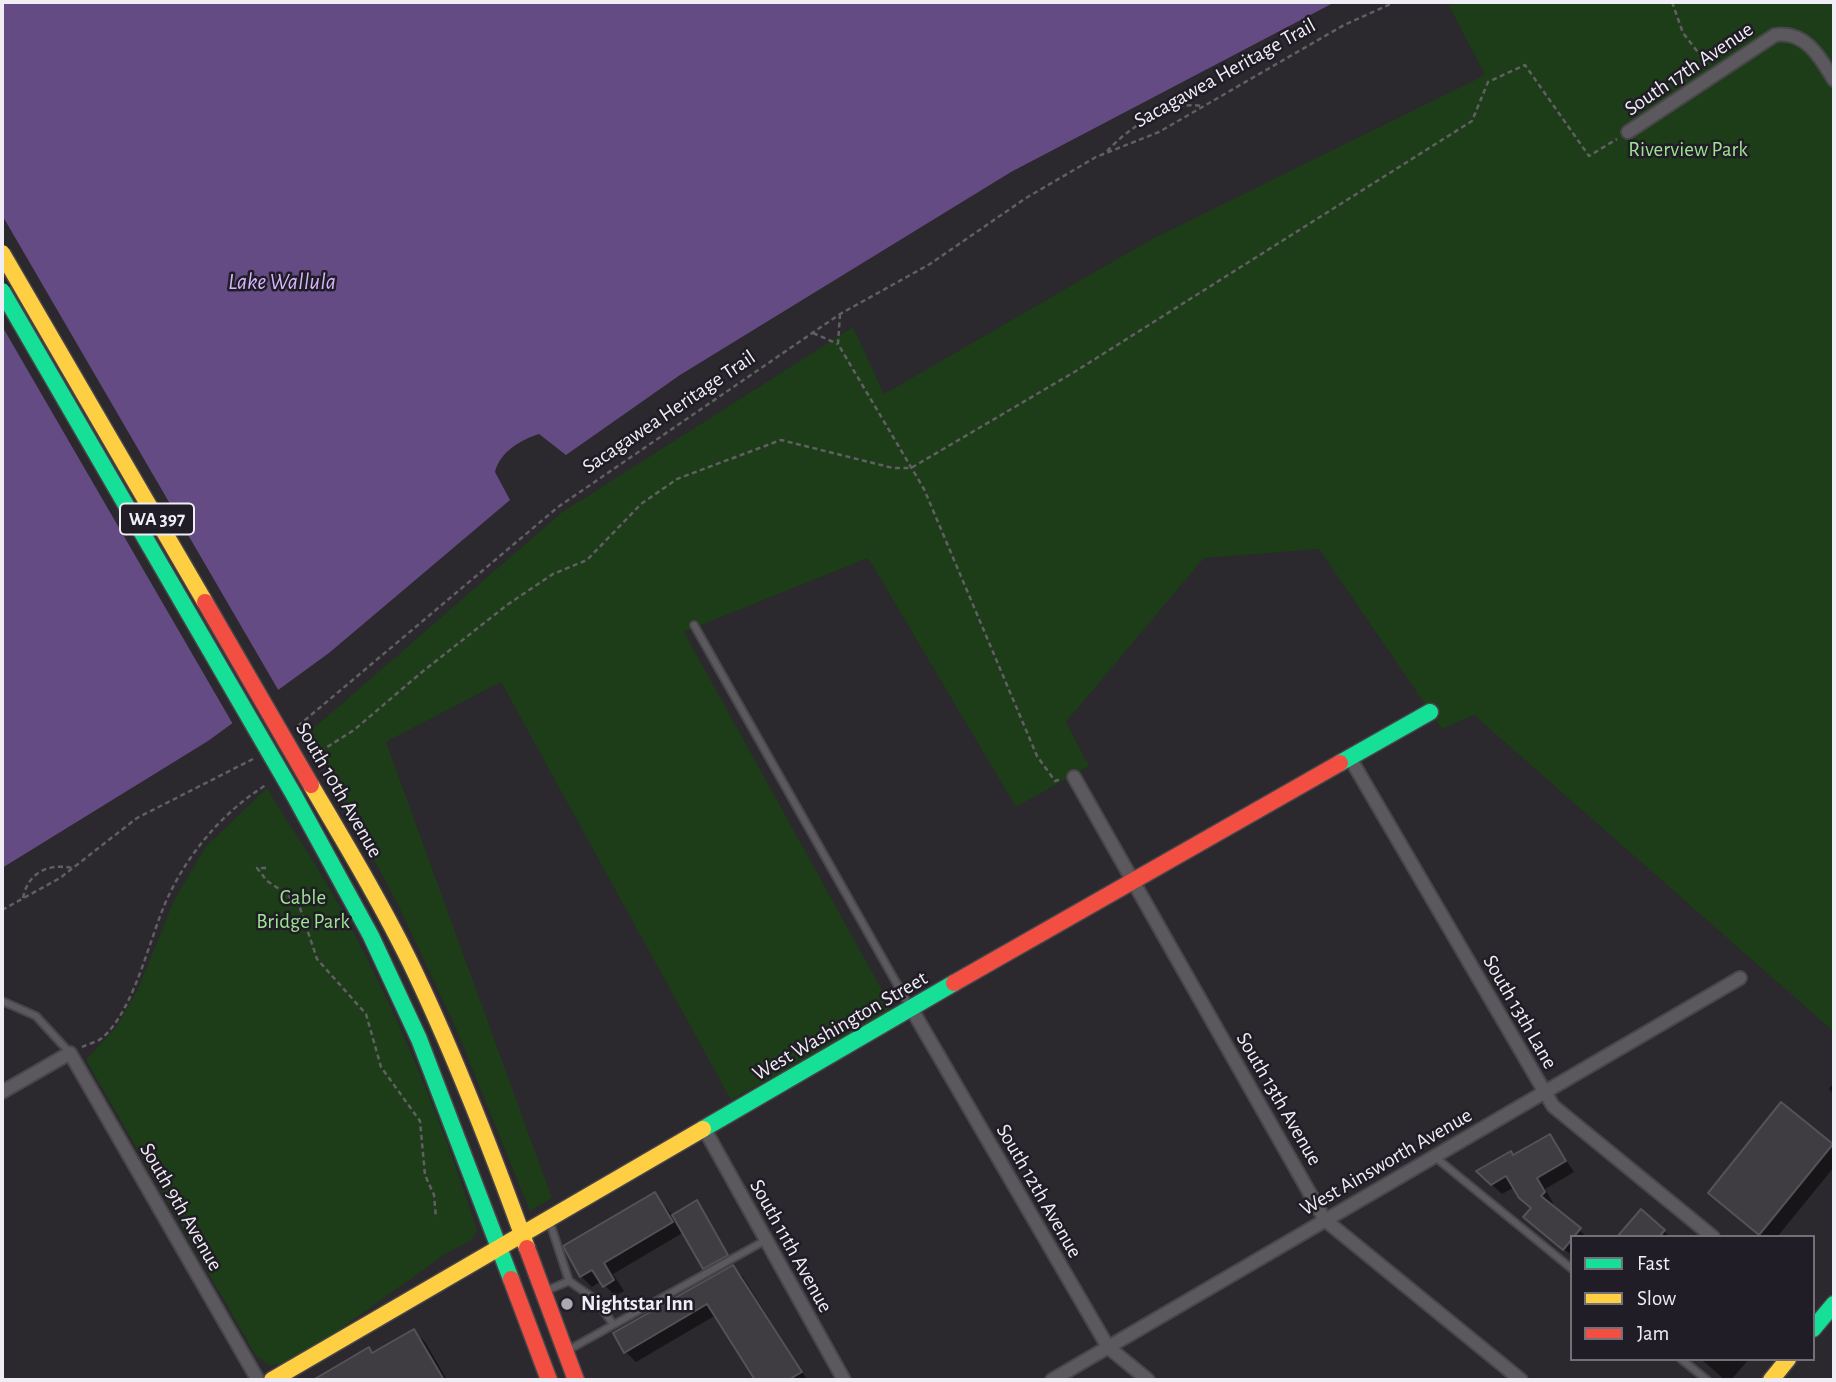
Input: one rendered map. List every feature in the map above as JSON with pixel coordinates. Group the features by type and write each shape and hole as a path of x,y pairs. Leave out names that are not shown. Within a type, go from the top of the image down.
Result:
{"main road":[{"name":"South 10th Avenue","path":"2,253 382,908 426,995 523,1236 576,1380"},
{"name":"South 10th Avenue","path":"2,291 294,795 396,987 438,1084 548,1380"},
{"name":"West Washington Street","path":"272,1380 911,1008 1430,712"},
{"path":"1815,1323 1834,1304"},
{"path":"1771,1380 1786,1361"}],"street":[{"name":"South 17th Avenue","path":"1628,132 1776,35 1794,36 1814,48 1834,80"},
{"name":"South 13th Lane","path":"1350,758 1553,1106 1711,1235"},
{"name":"South 13th Avenue","path":"1074,777 1325,1220 1521,1380"},
{"name":"West Ainsworth Avenue","path":"1052,1380 1740,978"},
{"name":"South 12th Avenue","path":"911,1008 1108,1347 1148,1380"},
{"path":"2,1092 70,1053"},
{"name":"South 9th Avenue","path":"70,1053 258,1380"},
{"name":"South 11th Avenue","path":"705,1130 844,1380"}],"lane":[{"path":"694,625 911,1008"},
{"path":"2,1001 36,1016 70,1053"},
{"path":"1435,1157 1570,1267"},
{"path":"550,1220 569,1281 596,1300 613,1324"},
{"path":"565,1351 766,1240"},
{"path":"543,1292 569,1281"},
{"path":"1683,1361 1707,1380"}],"path":[{"name":"Sacagawea Heritage Trail","path":"296,727 558,507 840,314 930,264 1026,198 1104,154 1159,132 1344,25 1395,2"},
{"path":"1672,2 1684,33 1707,64"},
{"path":"311,757 354,730 422,672 507,606 553,574 587,560 641,504 677,479 781,440 893,468 911,468 1076,371 1472,121 1488,82 1525,65 1589,156 1628,132"},
{"path":"1104,154 1134,127 1177,106 1201,106"},
{"path":"838,344 840,314"},
{"path":"813,332 838,344 924,489 1037,757 1055,780 1074,777"},
{"path":"2,910 72,869 138,818 256,757"},
{"path":"70,1053 102,1038 124,1006 146,960 168,897 200,842 248,796 269,783"},
{"path":"23,898 26,887 40,871 59,865 72,869"},
{"path":"266,868 257,868 267,881 300,908 313,948 323,968 366,1014 380,1067 420,1121 425,1175 434,1195 436,1218"}],"green space":[{"name":"Riverview Park","path":"1459,2 1834,2 1834,1032 1474,715 1442,729 1319,549 1204,558 1066,722 1089,766 1016,807 868,558 684,632 893,1010 731,1100 501,682 386,742 552,1198 530,1211 455,1026 399,907 307,734 561,513 853,327 884,394 1150,240 1485,75 1449,6"},
{"name":"Cable Bridge Park","path":"267,788 327,883 377,978 432,1102 477,1230 472,1240 447,1253 322,1342 285,1363 269,1365 256,1356 86,1060 116,1027 138,989 174,900 206,846"}],"water":[{"name":"Lake Wallula","path":"2,2 1335,2 1011,172 680,375 566,455 539,434 518,443 501,458 495,472 510,500 329,653 208,741 2,868"}],"pier":[{"path":"2,215 280,693 234,726 2,326"}],"building":[{"path":"1781,1102 1833,1144 1759,1235 1708,1193"},
{"path":"1550,1134 1566,1161 1537,1178 1545,1192 1541,1196 1581,1228 1575,1235 1570,1235 1570,1241 1563,1250 1523,1217 1531,1208 1519,1198 1506,1176 1491,1185 1476,1171 1511,1151 1513,1155"},
{"path":"655,1192 673,1222 604,1263 614,1280 603,1287 592,1270 580,1277 563,1246"},
{"path":"697,1200 728,1255 703,1269 672,1215"},
{"path":"1641,1209 1665,1230 1661,1235 1619,1235"},
{"path":"733,1265 802,1372 788,1380 755,1380 707,1304 624,1353 613,1333"},
{"path":"414,1329 444,1380 313,1380 369,1347 372,1353"}],"traffic: fast":[{"path":"2,291 294,795"},
{"path":"1340,763 1430,712"},
{"path":"294,795 371,936 419,1039 511,1279"},
{"path":"703,1129 954,983"},
{"path":"1815,1327 1834,1304"}],"traffic: slow":[{"path":"2,253 205,602"},
{"path":"311,785 387,917 427,997 472,1103 527,1248"},
{"path":"272,1380 703,1129"},
{"path":"1771,1380 1786,1361"}],"traffic: jam":[{"path":"205,602 311,785"},
{"path":"954,983 1340,763"},
{"path":"527,1248 576,1380"},
{"path":"511,1279 549,1380"}],"place":[{"name":"Nightstar Inn","path":"567,1304"}]}
